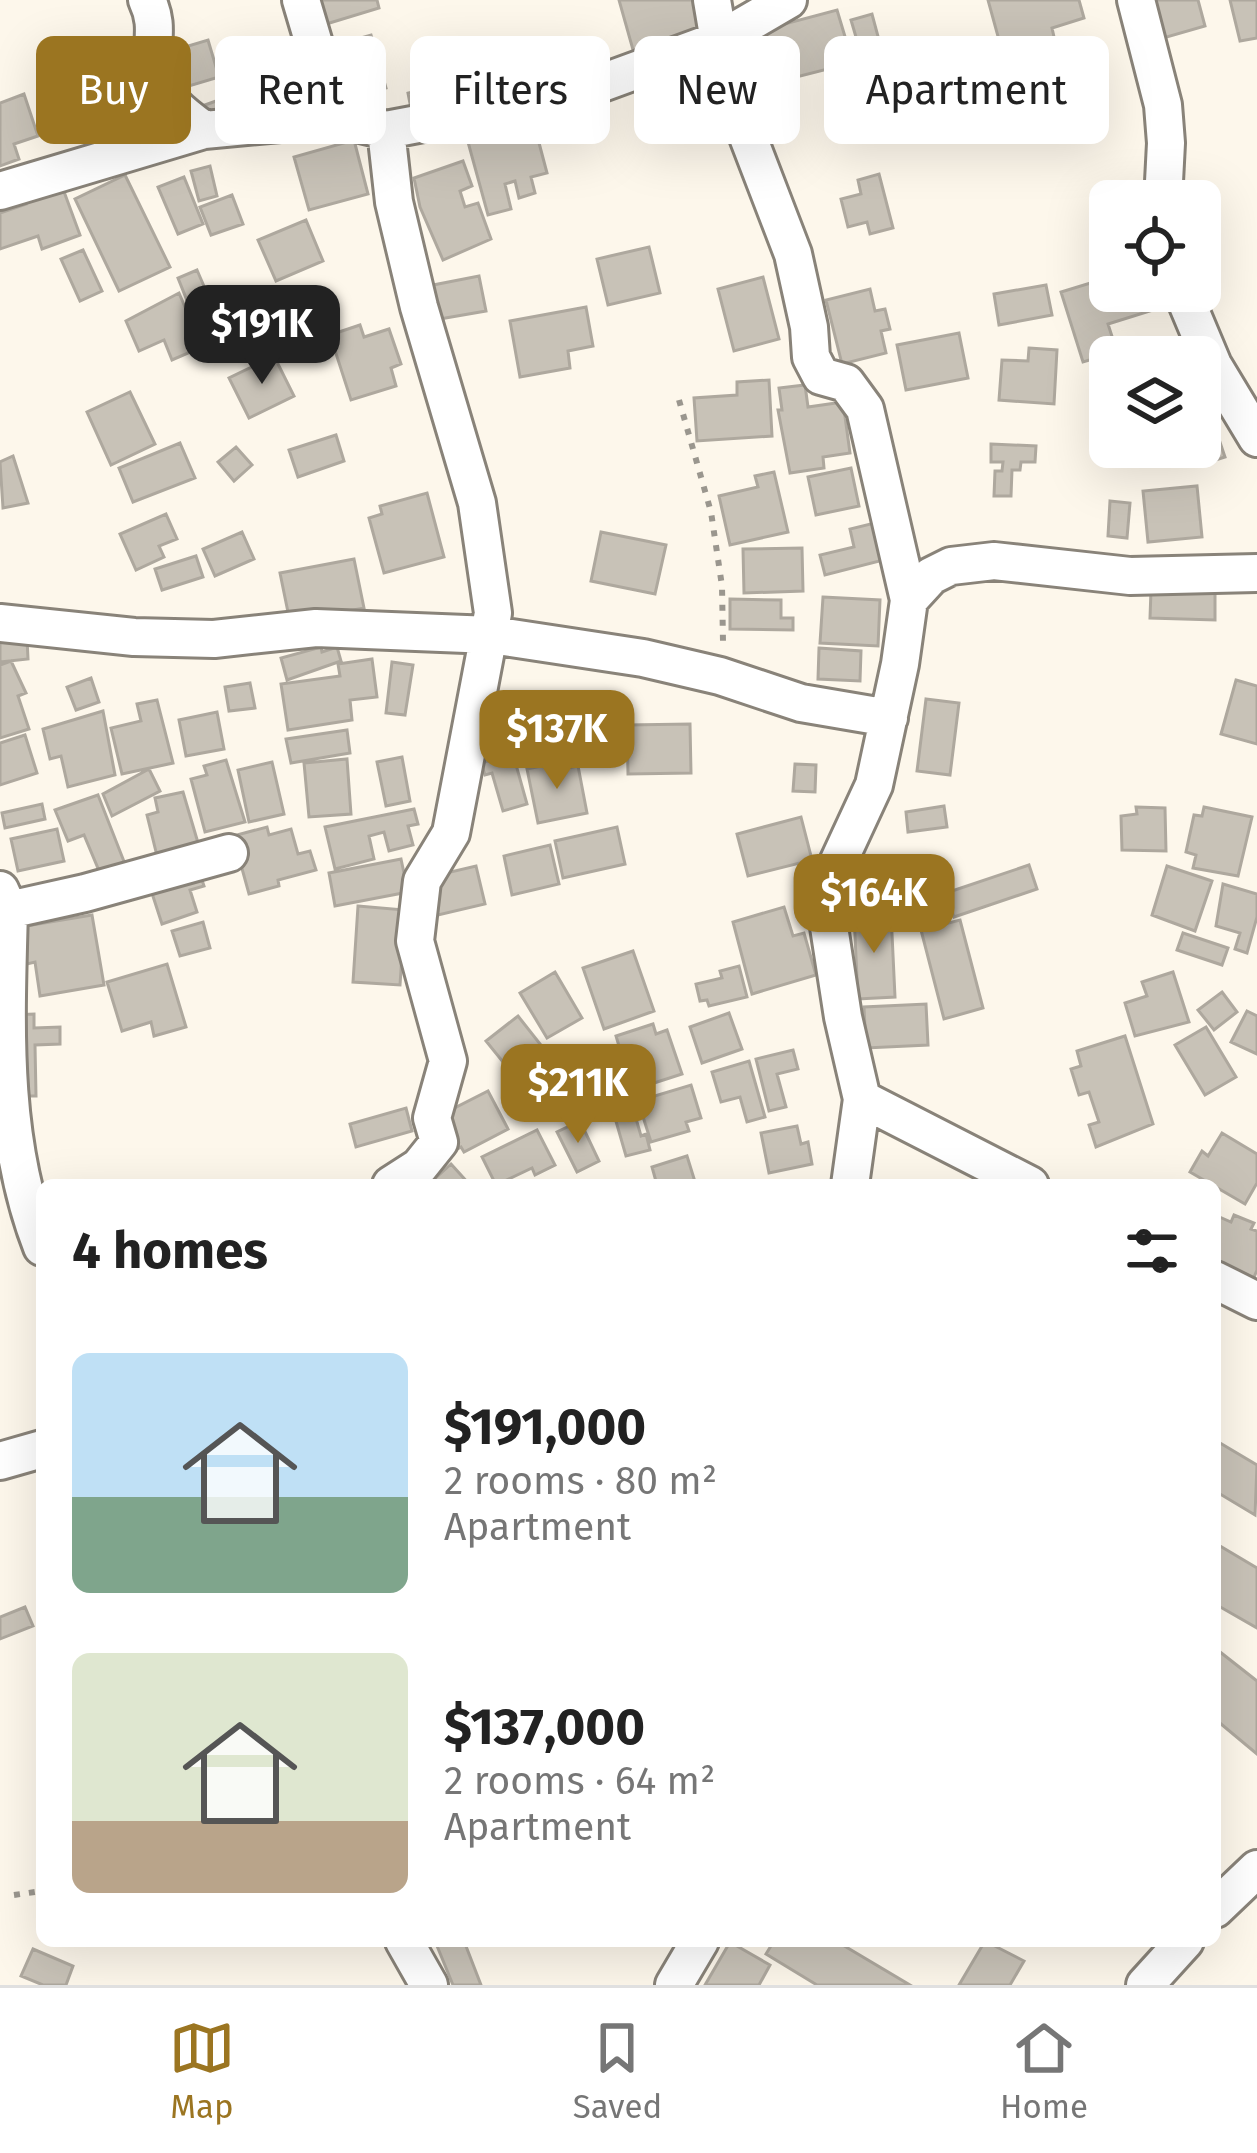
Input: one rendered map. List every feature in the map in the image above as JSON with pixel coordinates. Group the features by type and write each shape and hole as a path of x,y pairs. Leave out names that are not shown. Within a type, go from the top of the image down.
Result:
{"street":[{"path":"147,0 156,17 154,71 175,110 204,130"},
{"path":"301,0 312,36"},
{"path":"712,0 718,36"},
{"path":"726,36 788,0"},
{"path":"1136,0 1163,105 1164,180"},
{"path":"400,1179 419,1167 439,1142 433,1118 448,1061 415,941 422,881 451,833 491,634 488,564 477,503 419,307 394,202 386,130 470,116 634,71"},
{"path":"0,191 215,129"},
{"path":"748,144 793,254 811,357 821,376 846,383 865,409 909,600 874,785 829,882 825,901 843,1017 862,1099 851,1179"},
{"path":"1191,312 1213,365 1257,438"},
{"path":"909,600 931,575 951,566 994,561 1130,576 1257,573"},
{"path":"0,623 134,638 214,638 316,628 491,634 643,658 721,676 801,703 889,718"},
{"path":"36,1233 12,1142 3,904 229,853"},
{"path":"862,1099 1018,1179"},
{"path":"1221,1283 1257,1301"},
{"path":"0,1461 36,1451"},
{"path":"1221,1903 1257,1869"},
{"path":"407,1947 429,1985"},
{"path":"663,1985 666,1947"},
{"path":"674,1985 696,1947"},
{"path":"1145,1985 1180,1947"}],"path":[{"path":"679,400 711,512 722,586 721,676"},
{"path":"14,1895 36,1893"}],"building":[{"path":"309,0 377,0 379,8 310,29"},
{"path":"619,0 694,0 703,36 634,36 634,53"},
{"path":"988,0 1079,0 1084,18 1052,28 1054,36 998,36"},
{"path":"1150,0 1198,0 1205,26 1160,39"},
{"path":"1230,0 1257,0 1257,38 1240,41"},
{"path":"837,10 845,36 824,36 824,70 800,76 800,36 751,33"},
{"path":"872,14 878,36 856,36 851,20"},
{"path":"208,40 215,78 191,85 191,45"},
{"path":"24,94 36,137 14,144 19,159 0,166 0,103"},
{"path":"215,101 215,128 214,128 205,105"},
{"path":"355,144 368,194 309,210 294,157"},
{"path":"469,144 539,144 547,173 531,177 535,193 519,198 515,181 505,184 511,209 488,215"},
{"path":"463,161 472,186 460,191 465,207 478,203 491,239 443,260 420,207 414,178"},
{"path":"210,166 217,196 199,201 191,171"},
{"path":"879,174 893,228 870,234 867,222 848,227 841,199 861,194 858,180"},
{"path":"125,175 170,267 119,291 75,199"},
{"path":"184,177 203,224 178,234 158,187"},
{"path":"59,178 80,235 42,249 38,236 0,249 0,213 26,204 21,192"},
{"path":"232,195 243,224 211,235 200,207"},
{"path":"306,220 323,261 276,281 258,240"},
{"path":"649,247 660,293 608,305 597,259"},
{"path":"83,250 102,291 80,301 61,259"},
{"path":"197,270 212,305 192,313 178,278"},
{"path":"479,276 486,311 434,320 428,286"},
{"path":"763,277 779,339 734,351 718,289"},
{"path":"1089,283 1089,312 1147,312 1108,324 1112,336 1089,336 1089,360 1083,362 1061,292"},
{"path":"1046,285 1052,315 999,325 994,294"},
{"path":"870,289 875,311 885,309 890,329 881,331 886,353 842,364 826,300"},
{"path":"179,293 202,347 172,360 164,340 139,351 126,321"},
{"path":"586,307 593,346 568,351 570,368 520,377 510,321"},
{"path":"224,322 233,343 215,351 205,330"},
{"path":"360,325 364,337 389,329 401,364 391,368 396,386 351,400 330,335"},
{"path":"959,333 968,378 906,390 897,345"},
{"path":"1029,348 1057,350 1054,404 999,400 1002,360 1028,361"},
{"path":"274,356 294,396 249,418 229,378"},
{"path":"769,380 772,436 697,441 694,398 737,395 737,382"},
{"path":"805,385 808,407 843,402 850,453 823,457 824,468 790,473 778,410 782,410 779,388"},
{"path":"130,392 155,444 111,465 87,412"},
{"path":"336,435 344,461 298,477 289,450"},
{"path":"180,443 195,478 133,502 119,468"},
{"path":"991,444 1036,446 1035,462 1021,462 1020,470 1012,470 1011,496 994,496 995,471 1002,471 1003,462 991,462"},
{"path":"236,447 252,465 234,481 218,462"},
{"path":"13,456 28,503 3,508 0,462"},
{"path":"851,468 859,506 816,515 808,477"},
{"path":"774,472 788,532 730,545 719,496 758,487 755,476"},
{"path":"1197,486 1202,537 1148,542 1143,491"},
{"path":"427,493 444,557 384,573 369,518 382,514 380,506"},
{"path":"1110,501 1130,503 1127,538 1108,536"},
{"path":"166,514 177,539 159,546 164,557 136,570 120,534"},
{"path":"899,517 907,554 825,575 820,555 854,547 850,529"},
{"path":"242,532 254,559 215,576 203,549"},
{"path":"601,532 666,545 655,594 591,581"},
{"path":"802,548 803,591 744,593 743,549"},
{"path":"196,556 203,577 162,590 155,569"},
{"path":"354,559 364,608 290,622 280,573"},
{"path":"1151,590 1215,592 1215,620 1150,618"},
{"path":"823,597 880,600 878,646 820,643"},
{"path":"730,599 781,600 781,618 793,618 793,630 730,629"},
{"path":"27,638 28,659 0,662 0,640"},
{"path":"321,647 322,652 337,647 341,661 287,680 281,658"},
{"path":"819,648 861,651 860,681 818,679"},
{"path":"372,659 377,697 350,700 352,720 288,730 281,684 340,676 338,664"},
{"path":"11,661 26,693 18,696 29,729 0,738 0,665"},
{"path":"392,662 413,665 405,715 386,713"},
{"path":"91,678 99,702 76,710 67,687"},
{"path":"1236,680 1257,686 1257,744 1221,734"},
{"path":"250,683 255,708 229,711 225,687"},
{"path":"926,699 959,703 950,775 917,771"},
{"path":"157,700 173,763 122,774 111,728 141,721 137,704"},
{"path":"103,711 115,775 68,787 61,756 50,759 43,729"},
{"path":"217,712 224,749 186,756 179,720"},
{"path":"690,724 691,773 628,774 627,725"},
{"path":"347,730 350,753 291,763 286,739"},
{"path":"25,735 37,773 0,785 0,743"},
{"path":"513,754 527,804 503,811 492,773 485,775 481,763"},
{"path":"402,757 410,801 386,806 377,762"},
{"path":"347,759 351,814 309,817 304,763"},
{"path":"226,760 245,822 205,832 191,779 207,775 204,766"},
{"path":"565,761 566,768 578,766 587,813 538,823 527,769"},
{"path":"272,762 284,814 249,822 238,770"},
{"path":"795,764 816,765 815,792 793,791"},
{"path":"149,769 160,791 112,816 103,794"},
{"path":"183,792 201,853 159,864 147,815 158,812 155,798"},
{"path":"98,795 125,864 100,873 84,835 68,841 55,810"},
{"path":"42,804 45,819 5,828 2,813"},
{"path":"944,806 947,827 908,832 906,812"},
{"path":"1136,807 1165,808 1166,851 1122,850 1121,816 1137,814"},
{"path":"1204,807 1252,817 1238,876 1193,868 1196,855 1186,852 1194,815 1202,816"},
{"path":"414,809 418,824 408,826 413,845 389,851 384,832 369,836 374,859 335,869 325,827"},
{"path":"801,817 812,860 748,876 737,834"},
{"path":"267,827 269,835 291,829 298,854 310,851 316,870 249,894 233,836"},
{"path":"617,827 625,864 563,878 555,841"},
{"path":"57,829 64,861 18,871 11,839"},
{"path":"550,845 559,884 512,895 504,856"},
{"path":"401,859 408,892 335,906 329,873"},
{"path":"1029,865 1037,889 954,917 946,893"},
{"path":"476,866 485,904 438,915 429,877"},
{"path":"1167,866 1212,881 1195,931 1152,915"},
{"path":"198,868 204,886 190,890 197,912 162,924 149,884"},
{"path":"1223,884 1257,894 1257,917 1247,953 1235,949 1240,933 1216,926"},
{"path":"358,906 405,910 400,985 353,982"},
{"path":"784,907 793,936 804,933 816,975 752,994 733,922"},
{"path":"891,913 895,997 858,999 854,915"},
{"path":"92,915 104,985 40,996 35,962 27,964 20,927"},
{"path":"960,920 983,1008 944,1019 921,930"},
{"path":"203,922 210,948 180,956 172,931"},
{"path":"1183,933 1228,948 1222,965 1177,950"},
{"path":"633,951 654,1011 604,1029 583,968"},
{"path":"167,964 186,1027 154,1036 151,1022 122,1031 107,982"},
{"path":"739,966 747,997 709,1006 707,1000 700,1001 696,984 722,978 720,971"},
{"path":"555,972 582,1018 547,1038 520,993"},
{"path":"1173,972 1189,1022 1135,1036 1125,1003 1147,996 1142,982"},
{"path":"1222,992 1237,1012 1214,1030 1198,1010"},
{"path":"926,1004 928,1045 866,1048 864,1007"},
{"path":"1247,1011 1257,1016 1257,1054 1231,1042"},
{"path":"729,1013 742,1049 702,1063 690,1027"},
{"path":"34,1014 34,1028 60,1027 60,1044 35,1045 36,1096 13,1096 11,1015"},
{"path":"518,1016 544,1049 512,1073 486,1041"},
{"path":"653,1024 656,1034 667,1030 682,1074 626,1092 612,1048 619,1046 616,1036"},
{"path":"1206,1027 1236,1077 1205,1095 1175,1045"},
{"path":"1125,1036 1153,1124 1096,1147 1089,1125 1099,1122 1089,1092 1079,1095 1071,1069 1081,1066 1077,1051"},
{"path":"793,1050 798,1069 777,1074 786,1107 769,1111 756,1059"},
{"path":"749,1061 765,1117 747,1122 740,1097 721,1102 712,1072"},
{"path":"570,1064 582,1105 540,1117 537,1103 523,1107 515,1080"},
{"path":"691,1085 701,1118 686,1122 689,1131 651,1142 638,1101"},
{"path":"488,1091 508,1129 464,1152 461,1147 454,1151 437,1117"},
{"path":"625,1100 650,1150 626,1156 611,1104"},
{"path":"406,1108 412,1131 356,1147 350,1124"},
{"path":"580,1121 599,1161 577,1172 557,1132"},
{"path":"797,1126 801,1144 808,1142 812,1164 769,1173 761,1133"},
{"path":"537,1130 555,1165 535,1175 532,1168 509,1179 493,1179 482,1157"},
{"path":"1222,1133 1257,1154 1257,1183 1245,1204 1221,1190 1221,1179 1202,1179 1190,1172 1202,1151 1208,1156"},
{"path":"687,1156 694,1179 655,1179 652,1167"},
{"path":"451,1164 465,1179 435,1179"},
{"path":"1234,1215 1254,1223 1257,1270 1252,1282 1221,1269 1221,1218 1231,1222"},
{"path":"1221,1444 1257,1465 1255,1515 1221,1495"},
{"path":"1221,1547 1257,1568 1257,1628 1221,1607"},
{"path":"25,1607 33,1626 0,1639 0,1617"},
{"path":"1221,1653 1257,1681 1257,1754 1221,1724"},
{"path":"437,1947 466,1947 481,1985 453,1985"},
{"path":"727,1947 739,1947 770,1965 759,1985 705,1985"},
{"path":"770,1947 846,1947 910,1985 817,1985 766,1954"},
{"path":"981,1947 997,1947 1024,1961 1010,1985 959,1985"},
{"path":"33,1949 73,1966 66,1985 43,1985 21,1976"}]}
